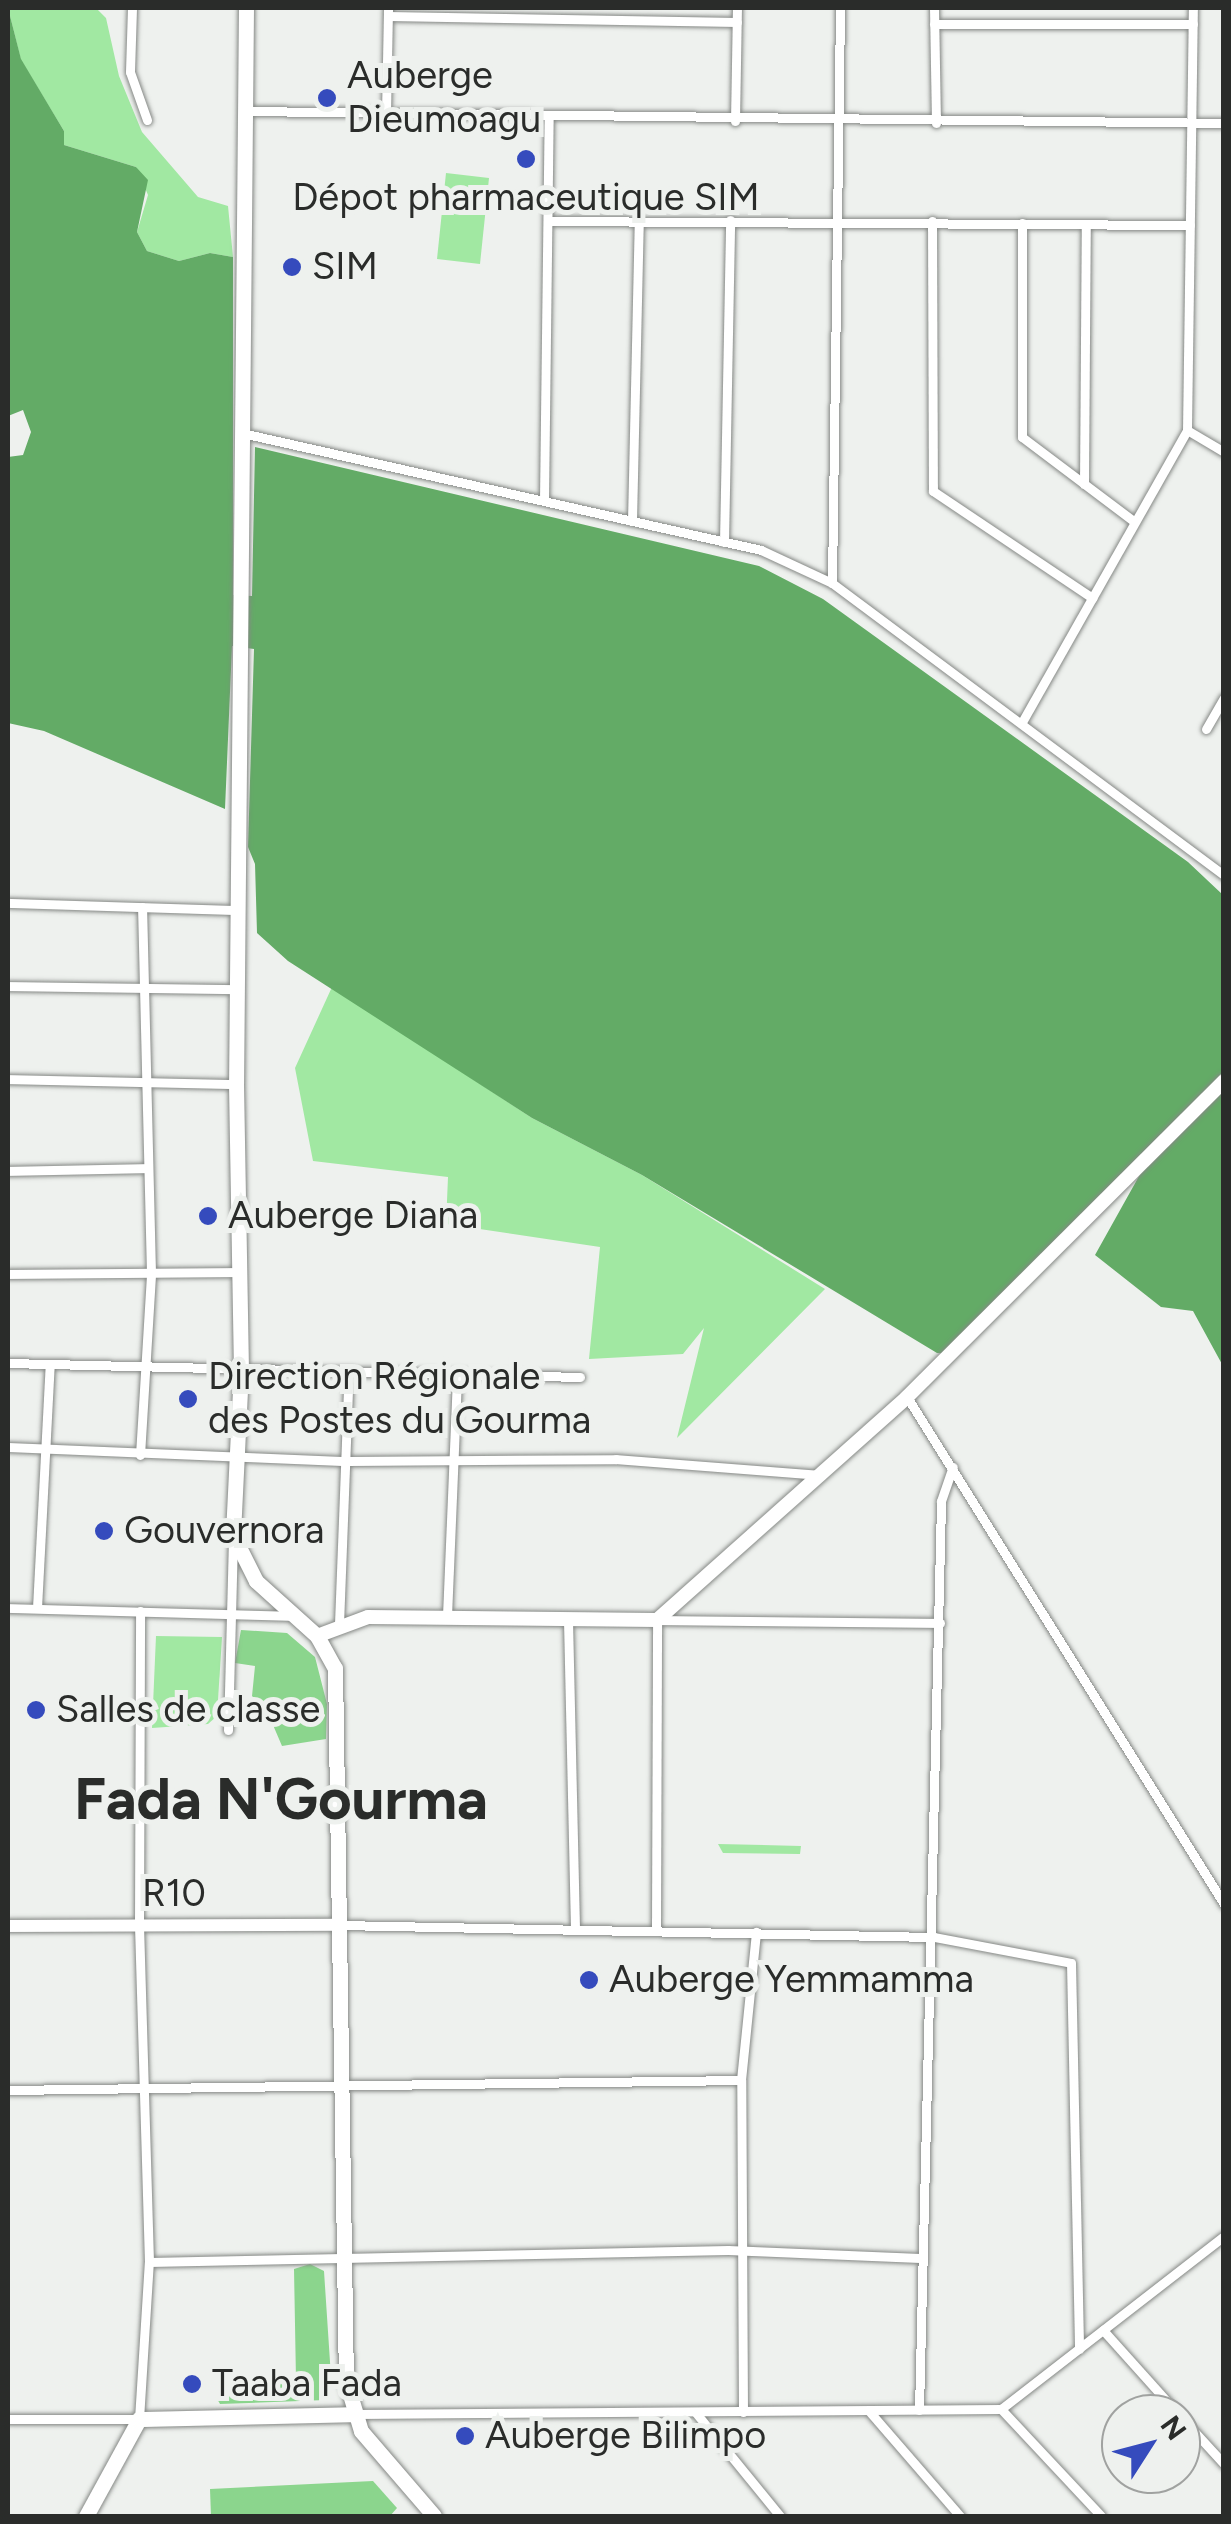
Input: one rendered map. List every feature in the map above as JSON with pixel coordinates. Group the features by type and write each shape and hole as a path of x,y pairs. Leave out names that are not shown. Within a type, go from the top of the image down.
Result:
{"highway":[{"path":"246,8 244,648 236,989 241,1370 233,1534 256,1580 318,1636 337,1681 339,2088 346,2254 346,2381 354,2414 374,2449 434,2516"},
{"path":"86,2516 139,2418 354,2414"}],"main road":[{"path":"318,1636 339,1624 448,1616 657,1620 907,1397 1224,1081"},
{"name":"R10","path":"8,1926 340,1926"}],"street":[{"path":"132,8 130,72 147,120"},
{"path":"735,120 737,8"},
{"path":"832,583 840,8"},
{"path":"934,8 936,123"},
{"path":"1022,722 1187,430 1193,8"},
{"path":"386,114 388,12 646,13 737,22"},
{"path":"934,24 1193,24"},
{"path":"245,110 840,122 1224,123"},
{"path":"544,500 550,117"},
{"path":"632,522 639,220"},
{"path":"724,542 730,220"},
{"path":"548,221 1190,225"},
{"path":"932,222 933,491 1092,598"},
{"path":"1022,223 1022,436 1135,522"},
{"path":"1084,484 1086,224"},
{"path":"1187,430 1224,452"},
{"path":"242,433 761,550 832,583 1224,874"},
{"path":"1206,729 1222,706"},
{"path":"8,903 237,910"},
{"path":"140,1454 151,1273 142,907"},
{"path":"8,986 236,989"},
{"path":"8,1079 148,1086 236,1084"},
{"path":"8,1171 148,1168"},
{"path":"8,1274 239,1272"},
{"path":"8,1363 580,1378"},
{"path":"37,1608 42,1449 50,1364"},
{"path":"448,1616 450,1462 458,1373"},
{"path":"339,1624 348,1386"},
{"path":"907,1397 1224,1904"},
{"path":"8,1448 348,1461 616,1458 823,1475"},
{"path":"919,2410 920,2258 934,1936 941,1501 952,1468"},
{"path":"228,1730 233,1534"},
{"path":"8,1608 292,1616"},
{"path":"8,2419 139,2418 149,2262 148,2086 138,1924 140,1612"},
{"path":"568,1620 575,1928"},
{"path":"656,1930 657,1620 940,1622"},
{"path":"340,1926 934,1936 1070,1963 1079,2348"},
{"path":"742,2412 740,2080 756,1932"},
{"path":"8,2090 740,2080"},
{"path":"354,2414 1001,2408 1224,2236"},
{"path":"149,2262 346,2254 742,2250 920,2258"},
{"path":"1103,2330 1161,2394"},
{"path":"1001,2408 1101,2516"},
{"path":"869,2410 960,2516"},
{"path":"696,2413 780,2516"},
{"path":"1201,2438 1224,2464"}],"shaded area":[{"path":"8,8 96,8 106,18 119,76 142,132 198,197 228,206 233,257 210,253 179,261 147,251 137,232 148,195 136,167 64,145 64,131 21,60"},
{"path":"8,8 21,59 64,131 64,145 136,167 148,180 137,232 147,251 179,261 210,253 233,257 233,595 252,596 255,447 759,566 823,599 1188,862 1223,895 1223,1366 1193,1311 1161,1307 1095,1255 1143,1169 952,1354 937,1353 642,1175 532,1118 288,961 257,933 255,864 248,847 254,649 232,646 225,809 44,731 8,723 8,457 23,455 31,432 23,410 8,416"},
{"path":"446,173 489,178 480,264 437,259"},
{"path":"332,987 532,1118 642,1175 825,1289 677,1438 704,1328 683,1354 589,1359 600,1247 446,1224 448,1177 313,1161 295,1068"},
{"path":"241,1630 287,1633 315,1657 327,1704 326,1739 282,1746 273,1725 281,1704 264,1708 252,1696 255,1666 235,1663"},
{"path":"156,1636 222,1637 217,1716 208,1724 152,1728"},
{"path":"718,1844 801,1846 800,1854 723,1853"},
{"path":"310,2264 324,2271 332,2392 326,2400 220,2404 216,2397 224,2384 296,2380 294,2269"},
{"path":"373,2481 397,2508 390,2516 211,2516 210,2489"}],"place":[{"name":"Auberge Dieumoagu","path":"327,98"},
{"name":"Dépot pharmaceutique SIM","path":"526,159"},
{"name":"SIM","path":"292,267"},
{"name":"Auberge Diana","path":"208,1216"},
{"name":"Direction Régionale des Postes du Gourma","path":"188,1399"},
{"name":"Gouvernora","path":"104,1531"},
{"name":"Salles de classe","path":"36,1710"},
{"name":"Auberge Yemmamma","path":"589,1980"},
{"name":"Taaba Fada","path":"192,2384"},
{"name":"Auberge Bilimpo","path":"465,2436"}],"district":[{"name":"Fada N'Gourma","path":"281,1799"}]}
